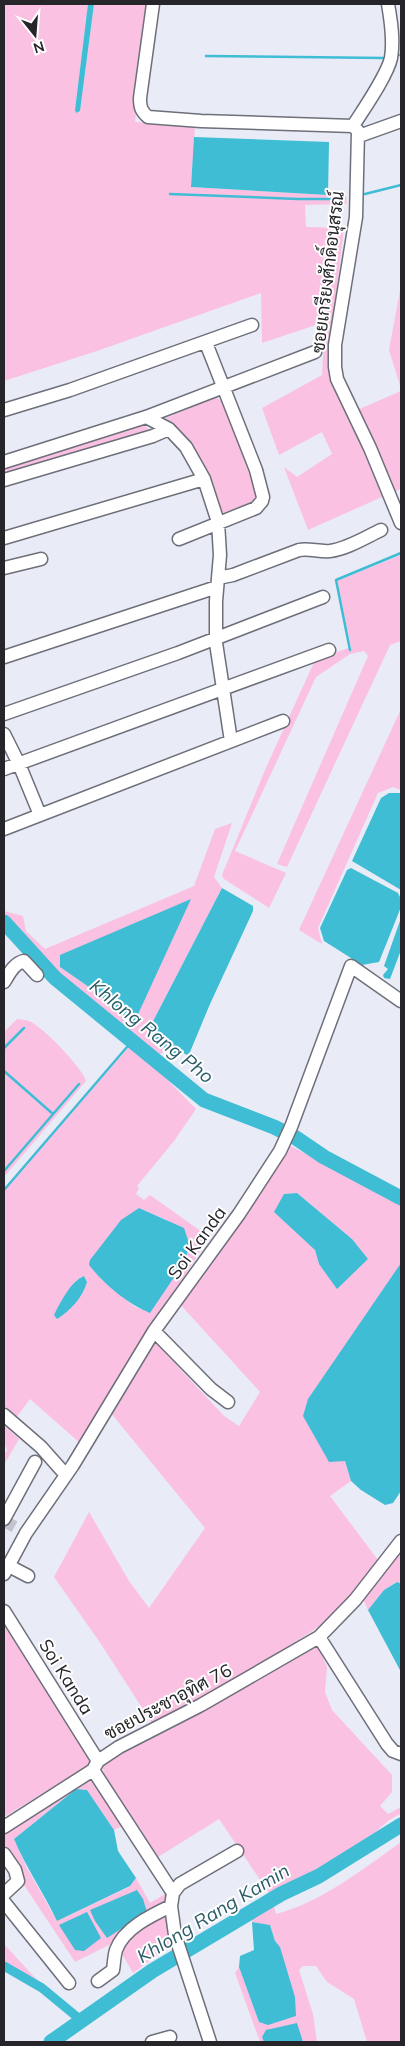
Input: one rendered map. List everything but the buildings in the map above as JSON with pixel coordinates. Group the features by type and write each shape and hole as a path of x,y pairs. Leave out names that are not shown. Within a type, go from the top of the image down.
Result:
{"street":[{"path":"153,4 140,98 142,112 148,116 356,131 401,121"},
{"path":"356,131 390,60 392,29 388,4"},
{"name":"ซอยเกรียงศักดิ์อนุสรณ์","path":"356,131 356,217 335,345 335,367 337,379 370,448 401,523"},
{"path":"4,410 61,393 252,325"},
{"path":"179,539 256,508 263,497 256,470 206,342"},
{"path":"4,462 146,417 315,352"},
{"path":"146,417 169,429 186,447 204,479 218,522 220,555 216,639 222,691 231,741"},
{"path":"4,480 153,436 169,429"},
{"path":"4,538 204,479"},
{"path":"4,657 218,582 299,550 306,548 325,551 337,550 381,530"},
{"path":"4,568 41,559"},
{"path":"4,714 216,639 323,597"},
{"path":"4,769 222,691 329,650"},
{"path":"4,829 283,721"},
{"path":"4,734 19,764 40,815"},
{"path":"4,982 17,964 24,961 37,974"},
{"name":"Soi Kanda","path":"6,1570 26,1533 86,1445 154,1331 240,1214 280,1151 291,1127 351,966 399,999"},
{"path":"154,1331 211,1389 228,1402"},
{"path":"4,1415 41,1447 65,1474"},
{"path":"4,1519 35,1462"},
{"name":"ซอยประชาอุทิศ 76","path":"4,1827 138,1737 210,1701 319,1637 355,1600 401,1541"},
{"path":"6,1570 28,1576"},
{"name":"Soi Kanda","path":"4,1611 96,1766"},
{"path":"319,1637 387,1744 393,1751 401,1754"},
{"path":"96,1766 172,1899 175,1935 210,2042"},
{"path":"98,1981 112,1970 116,1951 122,1939 172,1899 180,1884 237,1851"},
{"path":"4,1854 15,1870 18,1881 4,1894"},
{"path":"4,1902 69,1982"},
{"path":"152,2042 170,2037"}],"shaded area":[{"path":"4,4 88,4 76,113 80,111 94,4 150,4 135,122 195,126 191,187 346,196 347,204 305,205 306,227 344,228 332,329 330,373 335,390 357,434 382,497 308,530 284,467 297,477 332,454 322,432 279,455 262,408 322,375 325,322 262,343 261,293 97,351 4,381"},
{"path":"401,285 401,389 389,350"},
{"path":"401,391 401,488 394,493 357,410"},
{"path":"216,397 223,402 256,492 256,502 223,513 219,510 198,456 166,418"},
{"path":"140,422 162,440 4,485 4,464"},
{"path":"401,555 401,641 390,645 287,867 277,864 368,656 364,651 350,654 316,677 235,851 286,873 269,908 224,879 222,875 265,770 315,660 351,647 337,581"},
{"path":"401,709 401,790 393,787 378,793 318,928 322,944 299,930"},
{"path":"232,823 214,877 222,888 149,1029 152,1039 163,1045 165,1051 159,1055 58,975 4,915 4,911 23,916 26,931 45,949 194,886 215,829","holes":["61,955 89,987 60,967"]},
{"path":"17,1019 35,1024 52,1038 70,1057 86,1081 4,1177 4,1032"},
{"path":"128,1048 137,1049 196,1109 174,1141 137,1186 139,1188 136,1194 144,1200 150,1195 209,1237 80,1443 30,1399 15,1419 4,1409 4,1190","holes":["139,1208 167,1220 160,1296 150,1312 135,1307 101,1279","84,1276 87,1282 77,1300 63,1315 54,1315 78,1279"]},
{"path":"287,1144 401,1204 401,1263 370,1311 345,1461 351,1481 330,1496 378,1560 346,1604 317,1628 230,1683 200,1697 153,1725 101,1644 54,1577 89,1512 129,1581 149,1608 205,1528 110,1412 154,1341 224,1416 239,1426 260,1392 178,1302","holes":["297,1193 352,1239 319,1264 315,1250 284,1194"]},
{"path":"4,1425 19,1439 4,1465 4,1455 7,1450 4,1442"},
{"path":"401,1549 401,1584 396,1582 384,1590 368,1610 362,1597"},
{"path":"4,1620 92,1763 4,1817"},
{"path":"315,1644 327,1667 325,1692 332,1710 392,1775 392,1792 380,1806 388,1814 401,1807 401,1814 392,1818 370,1836 333,1859 269,1893 219,1819 158,1857 104,1776 103,1767 106,1761"},
{"path":"92,1775 124,1825 114,1830 87,1790 76,1789 14,1839 27,1868 57,1921 129,1887 136,1878 150,1903 165,1894 171,1946 133,1973 115,1942 75,1962 24,1885 24,1881 4,1848 4,1830"},
{"path":"401,1842 401,2042 367,2042 354,1999 327,1982 316,1966 303,1966 299,1970 313,2014 317,2042 262,2037 264,2042 260,2042 235,1973 239,1967 259,2022 280,1947 275,1941 270,1925 252,1922 254,1915 274,1906 276,1914 310,1901 342,1884"},
{"path":"4,1944 38,1981 4,1964"}],"water":[{"path":"88,4 94,4 80,111 76,113 75,110"},
{"path":"194,137 329,142 328,195 191,187"},
{"path":"389,793 401,793 401,890 352,861 381,798"},
{"path":"351,868 398,893 401,899 401,907 379,962 362,965 324,941 320,928 347,870"},
{"path":"222,888 253,906 253,911 190,1052 187,1055 178,1050 174,1055 165,1051 163,1045 152,1039 149,1029"},
{"path":"191,899 134,1023 89,987 60,967 60,955"},
{"path":"401,918 401,950 390,979 384,978 383,975 388,969 384,966"},
{"path":"297,1193 352,1239 368,1259 337,1289 319,1264 315,1250 274,1212 284,1194"},
{"path":"139,1208 184,1228 189,1243 183,1264 150,1313 116,1293 89,1265 90,1260 121,1220"},
{"path":"401,1263 401,1491 393,1503 385,1505 361,1490 351,1481 345,1461 329,1462 303,1416 308,1399"},
{"path":"84,1276 87,1282 79,1298 67,1312 57,1319 54,1315 70,1287"},
{"path":"397,1582 401,1584 401,1672 368,1610 384,1590"},
{"path":"76,1789 87,1790 114,1830 118,1851 136,1878 130,1886 57,1921 14,1839"},
{"path":"137,1890 143,1899 147,1912 107,1938 90,1910"},
{"path":"87,1912 101,1938 84,1951 75,1950 59,1925"},
{"path":"252,1922 270,1925 275,1941 280,1947 295,1997 296,2016 268,2025 259,2022 239,1967 240,1956 254,1950"},
{"path":"297,2023 303,2042 264,2042 262,2037 266,2030"}],"waterway":[{"path":"206,56 384,58"},
{"path":"365,194 401,185"},
{"path":"170,194 344,199"},
{"path":"350,650 336,580 401,553"},
{"name":"Khlong Rang Pho","path":"4,922 55,978 204,1100 274,1127 296,1138 324,1157 401,1198"},
{"path":"4,1048 24,1028"},
{"path":"4,1190 133,1040"},
{"path":"4,1071 53,1114"},
{"path":"4,1171 79,1084"},
{"name":"Khlong Rang Kamin","path":"51,2042 152,1971 281,1894 319,1876 401,1825"},
{"path":"4,1966 42,1988 82,2021"}],"tunnel":[{"path":"4,1521 26,1533"}]}
